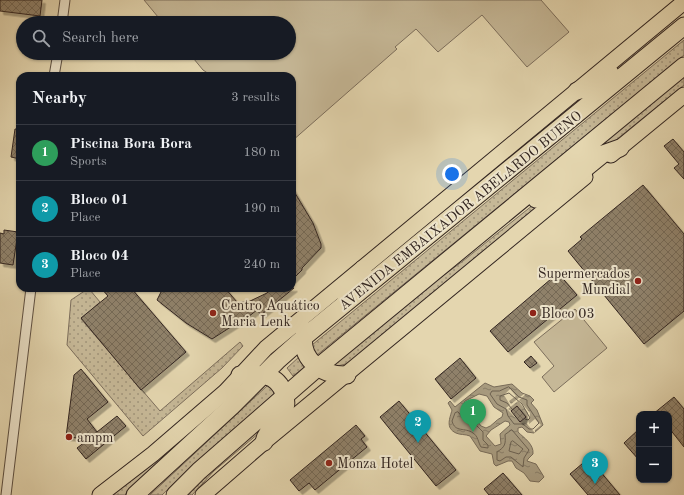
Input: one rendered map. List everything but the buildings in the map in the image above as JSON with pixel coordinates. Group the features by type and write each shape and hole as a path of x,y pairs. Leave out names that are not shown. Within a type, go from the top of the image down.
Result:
{"highway":[{"path":"577,91 594,85 684,18"},
{"name":"AVENIDA EMBAIXADOR ABELARDO BUENO","path":"134,495 232,406 263,374 303,338 684,26"},
{"path":"175,495 317,368 437,271 684,66"},
{"path":"437,271 472,249 531,202 576,176 603,154 620,148"},
{"path":"347,375 336,376 317,368 306,355 303,338 305,329 312,319 354,285 363,269"},
{"path":"240,375 263,374 276,380 285,396 284,414 268,431 264,442"}],"main road":[{"name":"AVENIDA EMBAIXADOR ABELARDO BUENO","path":"100,495 167,442 225,392 266,348 684,2"},
{"path":"203,495 264,442 347,375 684,95"}],"street":[{"path":"63,16 65,0"},
{"path":"55,72 57,60"},
{"path":"6,495 31,292"}],"shaded area":[{"path":"144,0 541,0 569,32 527,67 482,15 438,52 416,29 395,47 397,49 296,137 296,72 206,72 195,60 296,60 296,16 157,16"},
{"path":"684,40 684,55 317,355 311,347 312,345"},
{"path":"684,75 684,85 580,169 549,186"},
{"path":"564,186 349,363 334,367 333,364 388,316 463,261 533,205"},
{"path":"83,292 92,292 100,302 81,319 160,411 240,342 243,346 222,368 143,436 67,345 71,300"},
{"path":"575,309 607,348 554,392 542,377 554,366 534,342"},
{"path":"300,356 306,366 293,376 287,368"},
{"path":"243,384 125,495 111,495"},
{"path":"268,385 275,393 213,447 162,495 150,495"},
{"path":"275,414 272,422 214,471 192,495 184,495"}],"water":[{"path":"485,383 494,387 512,384 522,393 530,396 534,400 531,403 537,410 543,425 534,433 527,432 522,427 518,428 518,432 528,442 533,450 533,454 527,461 536,464 544,477 539,482 530,481 524,473 516,468 512,461 496,466 494,464 492,454 480,451 470,436 458,434 450,428 449,419 452,410 448,403 450,401 455,407","holes":["479,394 487,396 494,407 503,413 502,417 486,428 481,426 475,418 466,416 462,410 465,401","505,421 509,422 510,425 500,434 501,444 495,446 486,436 491,430"]}],"pier":[{"path":"510,389 516,396 509,401 511,404 524,394 525,395 519,400 530,413 529,424 535,419 541,425 535,430 535,433 527,424 528,413 518,401 508,409 511,411 517,406 526,417 520,422 506,408 510,405 504,395"}],"place":[{"name":"Supermercados Mundial","path":"638,281"},
{"name":"Centro Aquático Maria Lenk","path":"213,313"},
{"name":"Bloco 03","path":"533,313"},
{"name":"Piscina Bora Bora","path":"473,432"},
{"name":"ampm","path":"69,437"},
{"name":"Bloco 01","path":"418,443"},
{"name":"Monza Hotel","path":"329,463"},
{"name":"Bloco 04","path":"595,484"}]}
